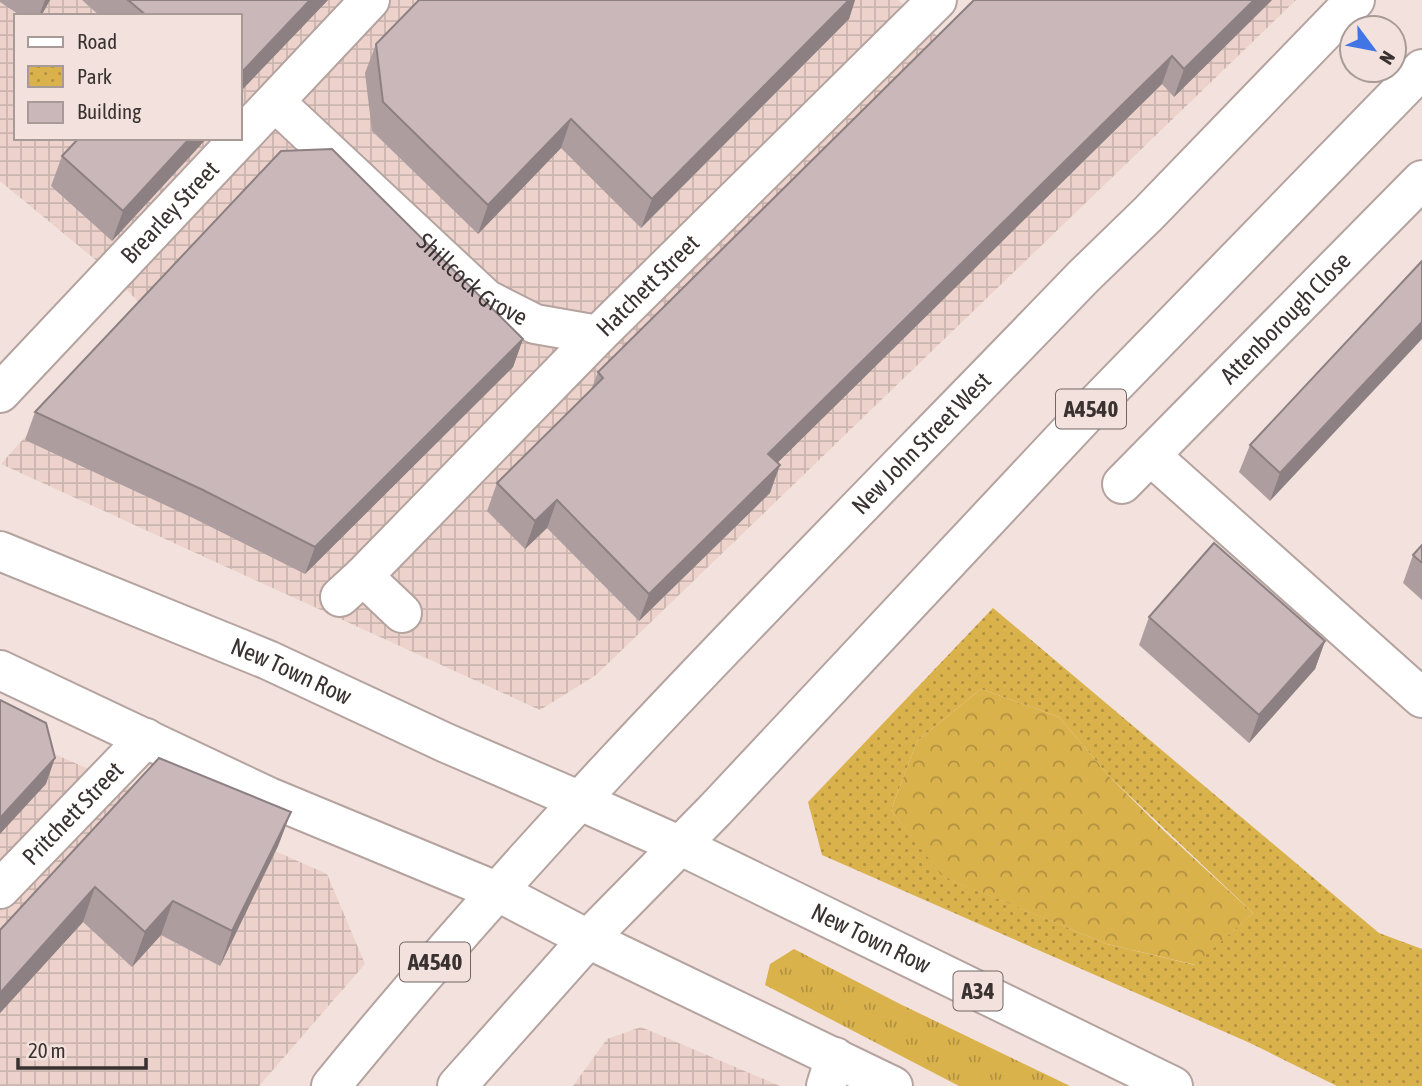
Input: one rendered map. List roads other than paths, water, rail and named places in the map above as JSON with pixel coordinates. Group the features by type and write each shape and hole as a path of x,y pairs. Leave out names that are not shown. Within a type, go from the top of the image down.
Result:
{"main road":[{"name":"Brearley Street","path":"242,137 370,0"},
{"name":"Hatchett Street","path":"402,613 351,586 598,335 937,0"},
{"name":"New John Street West","path":"496,891 578,800 1083,277 1148,214 1355,0"},
{"name":"A4540","path":"457,1086 588,939 681,846 1089,411 1422,69"},
{"name":"Shillcock Grove","path":"275,102 486,299 535,324 598,335"},
{"name":"Brearley Street","path":"0,393 239,140"},
{"name":"Attenborough Close","path":"1122,484 1422,180"},
{"path":"1151,456 1422,698"},
{"name":"New Town Row","path":"0,551 268,660 446,743 578,800"},
{"path":"0,670 318,819 496,891 831,1071 893,1086"},
{"name":"Pritchett Street","path":"0,889 146,738"},
{"name":"A34","path":"578,800 681,846"},
{"name":"New Town Row","path":"681,846 1173,1086"},
{"name":"A4540","path":"331,1086 496,891"}]}
